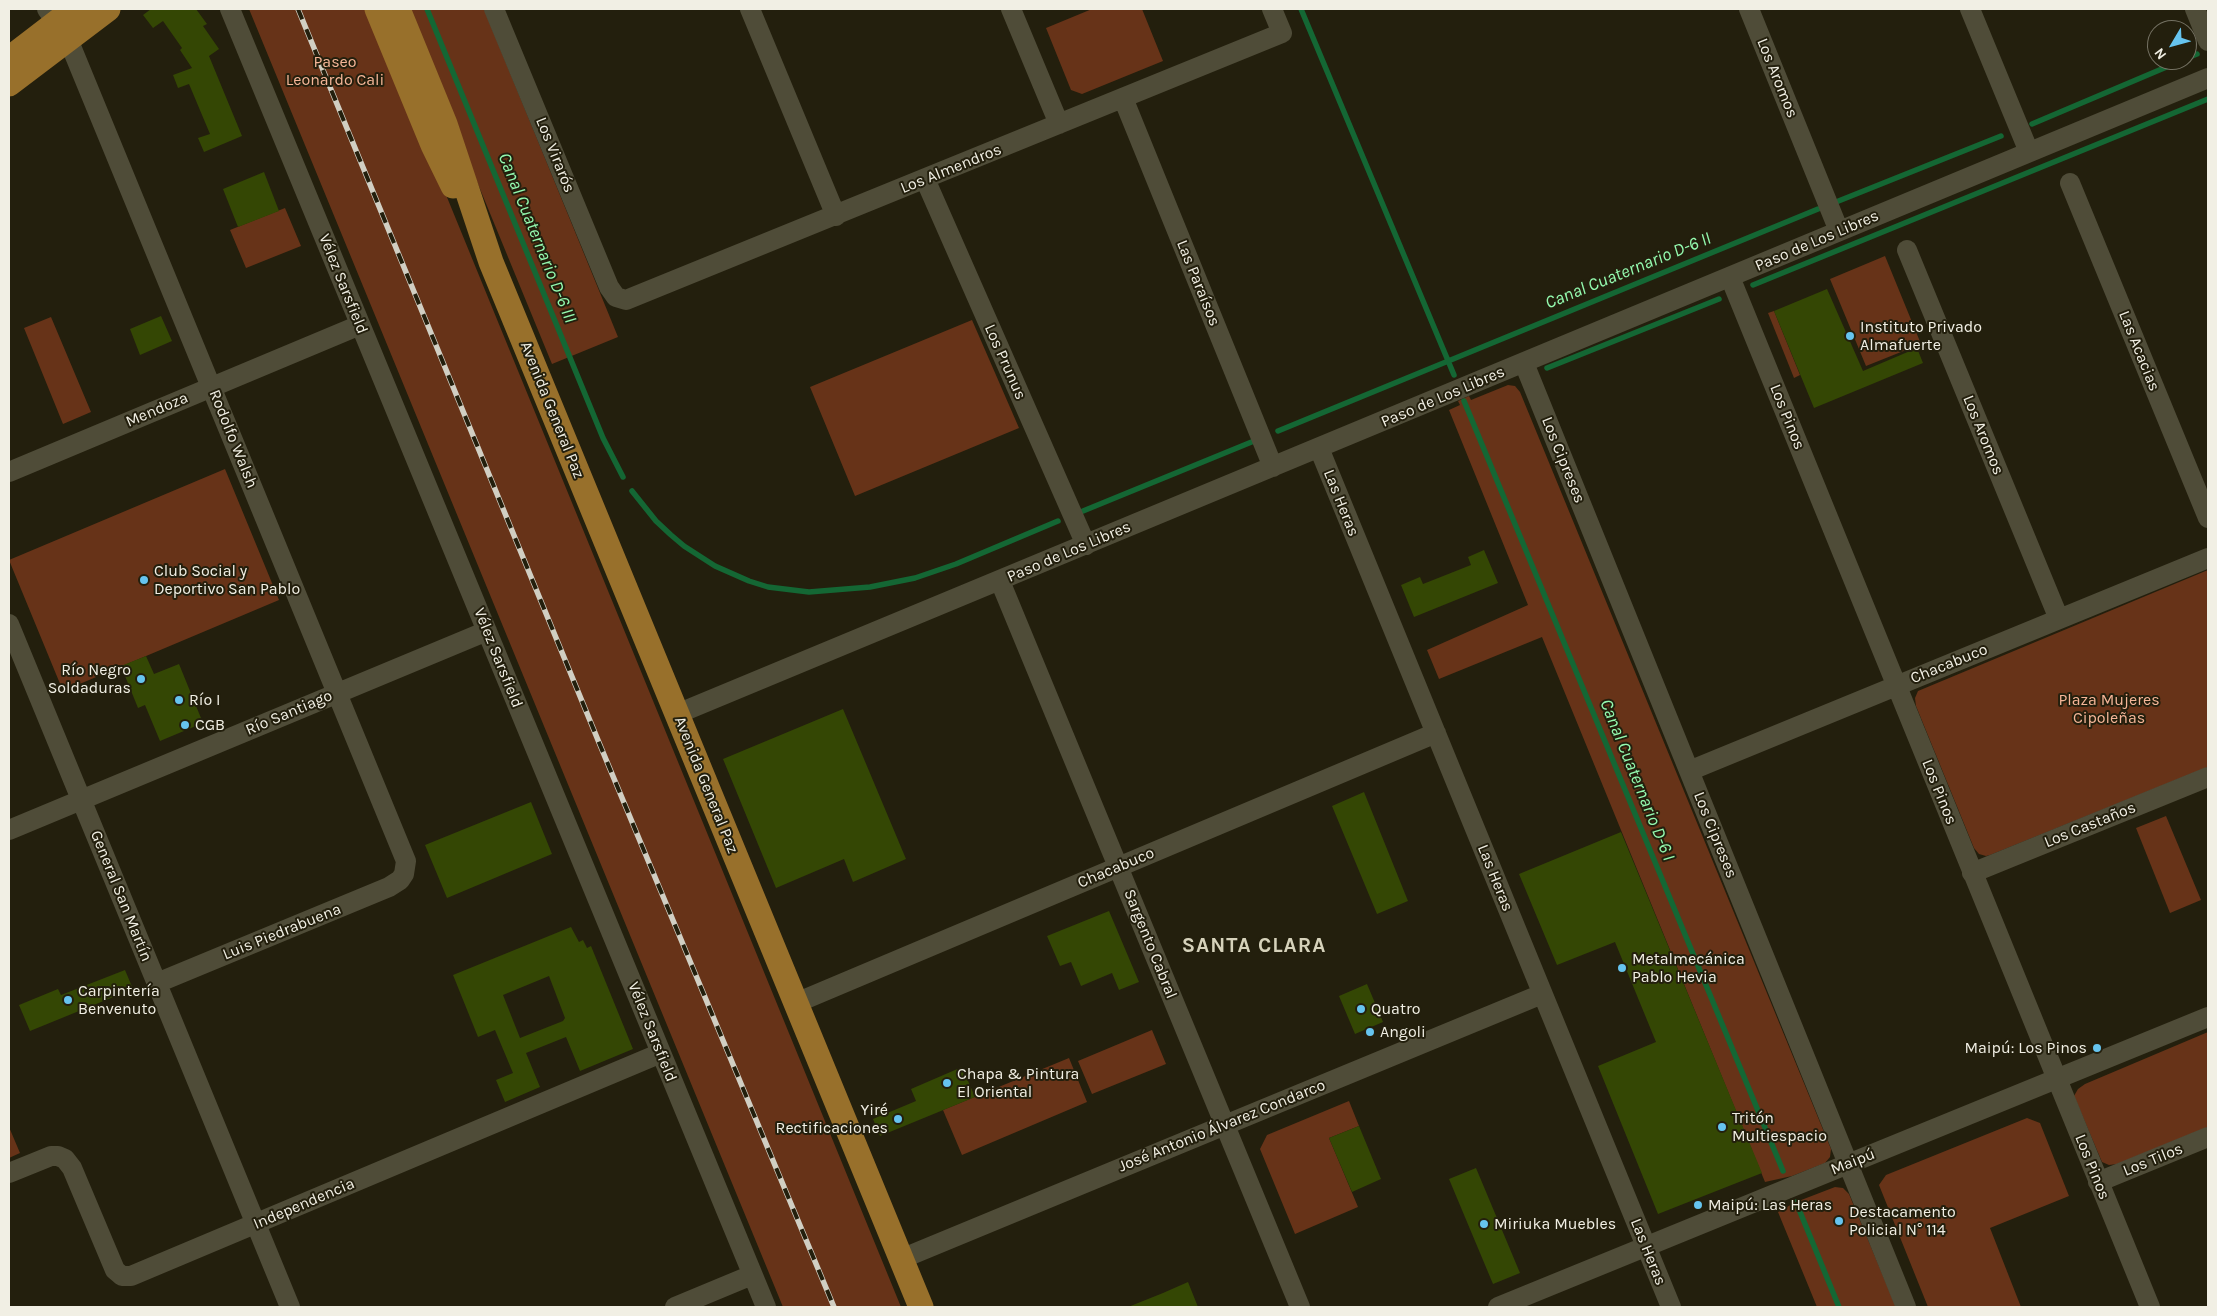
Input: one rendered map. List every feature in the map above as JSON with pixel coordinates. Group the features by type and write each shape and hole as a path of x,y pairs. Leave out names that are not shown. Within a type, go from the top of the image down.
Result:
{"main road":[{"path":"9,59 62,20 108,9"},
{"name":"Avenida General Paz","path":"376,9 440,161 491,262"},
{"name":"Avenida General Paz","path":"398,9 445,124 491,262 920,1307"},
{"path":"9,84 62,20"}],"street":[{"name":"Vélez Sarsfield","path":"230,9 766,1307"},
{"name":"Los Virarós","path":"494,9 609,287 619,299"},
{"path":"750,9 836,216"},
{"path":"1011,9 1059,124"},
{"name":"Los Almendros","path":"619,299 634,298 1282,33 1272,9"},
{"name":"Los Aromos","path":"1749,9 1839,232"},
{"path":"1970,9 2029,152"},
{"path":"2195,9 2208,41"},
{"name":"Rodolfo Walsh","path":"62,20 404,855 406,868 404,874"},
{"name":"Paso de Los Libres","path":"677,714 2208,78"},
{"name":"Las Paraísos","path":"1123,98 1273,467"},
{"name":"Los Prunus","path":"925,179 1086,544"},
{"name":"Las Acacias","path":"2070,183 2208,518"},
{"name":"Los Aromos","path":"1907,250 2058,619"},
{"name":"Los Pinos","path":"1730,277 2150,1307"},
{"name":"Mendoza","path":"9,472 360,325"},
{"name":"Los Cipreses","path":"1524,363 1906,1307"},
{"name":"Las Heras","path":"1319,448 1671,1307"},
{"name":"Chacabuco","path":"1689,771 2208,558"},
{"name":"Sargento Cabral","path":"1000,580 1300,1307"},
{"name":"General San Martín","path":"9,624 290,1307"},
{"name":"Río Santiago","path":"9,830 487,631"},
{"name":"Chacabuco","path":"796,1003 1436,733"},
{"name":"Los Castaños","path":"1972,873 2208,777"},
{"name":"Luis Piedrabuena","path":"157,983 389,887 400,880 404,874"},
{"name":"José Antonio Álvarez Condarco","path":"901,1259 1542,994"},
{"name":"Maipú","path":"1498,1307 2208,1017"},
{"name":"Independencia","path":"9,1173 51,1156 65,1159 72,1168 116,1270 125,1276 133,1275 661,1053"},
{"name":"Los Tilos","path":"2098,1182 2208,1137"},
{"path":"675,1307 752,1275"}],"green space":[{"name":"Paseo Leonardo Cali","path":"249,9 370,9 901,1307 783,1307"},
{"path":"406,9 484,9 618,337 552,364"},
{"path":"1092,9 1142,9 1163,61 1082,94 1071,90 1046,28"},
{"path":"285,208 301,246 246,268 230,230"},
{"path":"1885,256 1921,344 1866,366 1830,279"},
{"path":"1774,311 1800,375 1794,378 1768,313"},
{"path":"51,317 91,412 63,424 24,328"},
{"path":"972,320 1019,428 855,496 810,387"},
{"path":"1508,385 1515,386 1520,392 1831,1149 1830,1157 1825,1163 1792,1176 1765,1182 1542,637 1439,679 1427,650 1528,605 1449,410 1460,405 1458,401 1469,396 1471,400"},
{"name":"Club Social y Deportivo San Pablo","path":"225,469 279,600 63,691 9,560"},
{"name":"Plaza Mujeres Cipoleñas","path":"2208,570 2208,767 1990,855 1979,854 1974,848 1916,706 1915,698 1918,691"},
{"path":"2166,816 2201,900 2170,913 2136,828"},
{"path":"1152,1030 1166,1064 1092,1094 1078,1061"},
{"path":"2208,1032 2208,1127 2117,1164 2109,1165 2102,1162 2074,1096 2078,1089 2085,1084"},
{"path":"1069,1058 1087,1102 962,1155 943,1110"},
{"path":"1349,1101 1359,1126 1329,1138 1358,1207 1295,1234 1260,1149 1267,1135"},
{"path":"2027,1118 2040,1123 2069,1196 1990,1228 2021,1307 1928,1307 1879,1185 1886,1175"},
{"path":"9,1127 20,1153 9,1158"},
{"path":"1835,1187 1843,1188 1849,1194 1896,1307 1817,1307 1778,1212 1796,1202"}],"building":[{"path":"151,9 196,9 207,24 203,26 219,49 209,56 242,136 204,152 198,138 210,134 189,84 178,88 173,75 192,68 180,50 182,48 163,21 153,28 143,15"},
{"path":"264,172 279,211 238,227 223,189"},
{"path":"1827,289 1863,371 1917,348 1923,363 1814,408 1774,311"},
{"path":"161,316 172,341 140,355 130,329"},
{"path":"1484,550 1498,583 1414,617 1401,585 1420,577 1423,584 1471,565 1468,557"},
{"path":"146,656 154,674 179,664 203,723 160,741 145,705 138,708 121,666"},
{"path":"843,709 906,859 853,882 844,859 776,888 723,759"},
{"path":"1364,792 1408,901 1377,914 1332,806"},
{"path":"531,802 552,854 447,898 425,845"},
{"path":"1621,832 1762,1173 1658,1214 1598,1066 1656,1042 1615,942 1557,965 1519,874"},
{"path":"1109,911 1139,982 1119,990 1112,973 1081,986 1071,962 1060,966 1047,936"},
{"path":"571,927 579,942 583,940 587,948 591,946 633,1049 580,1071 566,1037 526,1053 540,1087 505,1102 496,1080 513,1073 495,1030 478,1037 453,975","holes":["549,976 565,1018 563,1021 520,1038 503,995"]},
{"name":"Carpintería Benvenuto","path":"125,970 133,989 30,1031 19,1005 58,989 61,995"},
{"name":"Quatro","path":"1367,984 1383,1022 1355,1034 1339,996"},
{"name":"Chapa & Pintura El Oriental","path":"962,1067 975,1097 880,1136 873,1119 916,1101 911,1089"},
{"path":"1359,1126 1381,1179 1352,1192 1329,1138"},
{"name":"Miriuka Muebles","path":"1476,1168 1520,1273 1493,1284 1449,1179"},
{"path":"1188,1282 1198,1307 1128,1307 1163,1293"}],"waterway":[{"name":"Canal Cuaternario D-6 III","path":"427,9 603,438 623,477"},
{"path":"1301,9 1454,375"},
{"path":"2032,124 2159,70"},
{"path":"1753,285 2208,99"},
{"name":"Canal Cuaternario D-6 II","path":"1836,202 2001,136"},
{"name":"Canal Cuaternario D-6 II","path":"1278,431 1818,209"},
{"path":"1547,368 1719,299"},
{"name":"Canal Cuaternario D-6 I","path":"1464,401 1783,1171"},
{"name":"Canal Cuaternario D-6 III","path":"1083,511 1254,441"},
{"name":"Canal Cuaternario D-6 III","path":"632,491 656,521 671,535 684,546 715,566 768,587 809,592 870,587 915,578 956,564 1058,521"},
{"name":"Canal Cuaternario D-6 I","path":"1796,1202 1839,1307"}],"railway":[{"path":"298,9 600,745 834,1307"}],"place":[{"name":"Instituto Privado Almafuerte","path":"1850,336"},
{"name":"Club Social y Deportivo San Pablo","path":"144,580"},
{"name":"Río Negro Soldaduras","path":"141,679"},
{"name":"Río I","path":"179,700"},
{"name":"CGB","path":"185,725"},
{"name":"Metalmecánica Pablo Hevia","path":"1622,968"},
{"name":"Carpintería Benvenuto","path":"68,1000"},
{"name":"Quatro","path":"1361,1009"},
{"name":"Angoli","path":"1370,1032"},
{"name":"Maipú: Los Pinos","path":"2097,1048"},
{"name":"Chapa & Pintura El Oriental","path":"947,1083"},
{"name":"Yiré Rectificaciones","path":"898,1119"},
{"name":"Tritón Multiespacio","path":"1722,1127"},
{"name":"Maipú: Las Heras","path":"1698,1205"},
{"name":"Destacamento Policial N° 114","path":"1839,1221"},
{"name":"Miriuka Muebles","path":"1484,1224"}],"district":[{"name":"SANTA CLARA","path":"1254,946"}]}
